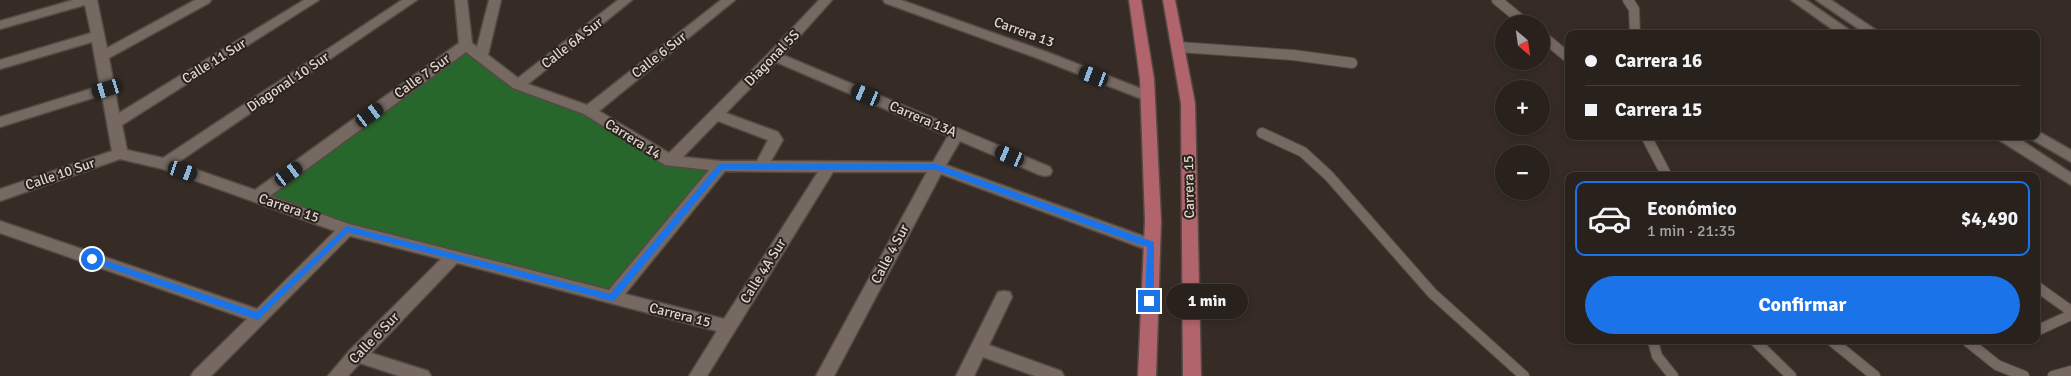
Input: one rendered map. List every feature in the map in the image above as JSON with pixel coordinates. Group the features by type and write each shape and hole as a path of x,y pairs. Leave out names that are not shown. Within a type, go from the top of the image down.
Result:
{"main road":[{"path":"1135,0 1147,79 1152,221 1146,376"},
{"name":"Carrera 15","path":"1169,0 1188,103 1192,376"}],"street":[{"path":"0,25 89,0 120,154"},
{"path":"101,57 205,0"},
{"name":"Calle 11 Sur","path":"114,122 313,0"},
{"name":"Diagonal 10 Sur","path":"165,164 410,0"},
{"path":"461,0 466,44"},
{"path":"480,56 495,0"},
{"name":"Calle 6A Sur","path":"518,85 626,0"},
{"name":"Calle 6 Sur","path":"589,111 729,0"},
{"name":"Diagonal 5S","path":"670,161 774,56 826,0"},
{"name":"Carrera 13","path":"889,0 1042,55 1147,96"},
{"path":"1798,0 1843,30"},
{"path":"1822,0 1870,30"},
{"path":"0,65 96,36"},
{"name":"Carrera 14","path":"466,44 518,85 589,111 670,161 721,166 937,167 1151,245"},
{"name":"Calle 7 Sur","path":"257,197 466,44"},
{"name":"Carrera 13A","path":"774,56 1045,171"},
{"path":"0,122 107,89"},
{"path":"716,114 772,136 776,140 761,166"},
{"name":"Calle 4 Sur","path":"825,376 957,133"},
{"path":"2040,138 2071,157"},
{"path":"2010,140 2071,180"},
{"name":"Carrera 15","path":"120,154 165,164 347,229 728,327"},
{"name":"Calle 10 Sur","path":"0,195 120,154"},
{"path":"612,298 721,166"},
{"name":"Calle 4A Sur","path":"698,376 828,166"},
{"path":"0,227 258,316"},
{"path":"200,376 347,229"},
{"name":"Calle 6 Sur","path":"338,376 356,355 453,257"},
{"path":"965,376 1004,297"},
{"path":"979,348 1055,376"},
{"path":"356,355 422,376"}],"lane":[{"path":"1497,0 1515,15"},
{"path":"1628,0 1634,9 1635,30"},
{"path":"1550,43 1565,55"},
{"path":"1178,47 1293,55 1352,63"},
{"path":"1262,133 1303,152 1328,176 1432,293 1524,376"},
{"path":"1648,140 1665,172"},
{"path":"2040,289 2071,313 2040,328"},
{"path":"1654,344 1653,348 1666,370 1673,376"},
{"path":"1758,344 1791,376"},
{"path":"1836,344 1875,376"},
{"path":"1971,344 1997,365 2024,376"},
{"path":"2053,376 2071,371"}],"green space":[{"path":"466,45 518,85 589,111 669,161 721,166 612,298 453,257 257,197"}],"route":[{"path":"92,259 258,316 347,229 612,298 721,166 937,167 1151,245 1149,301"}]}
